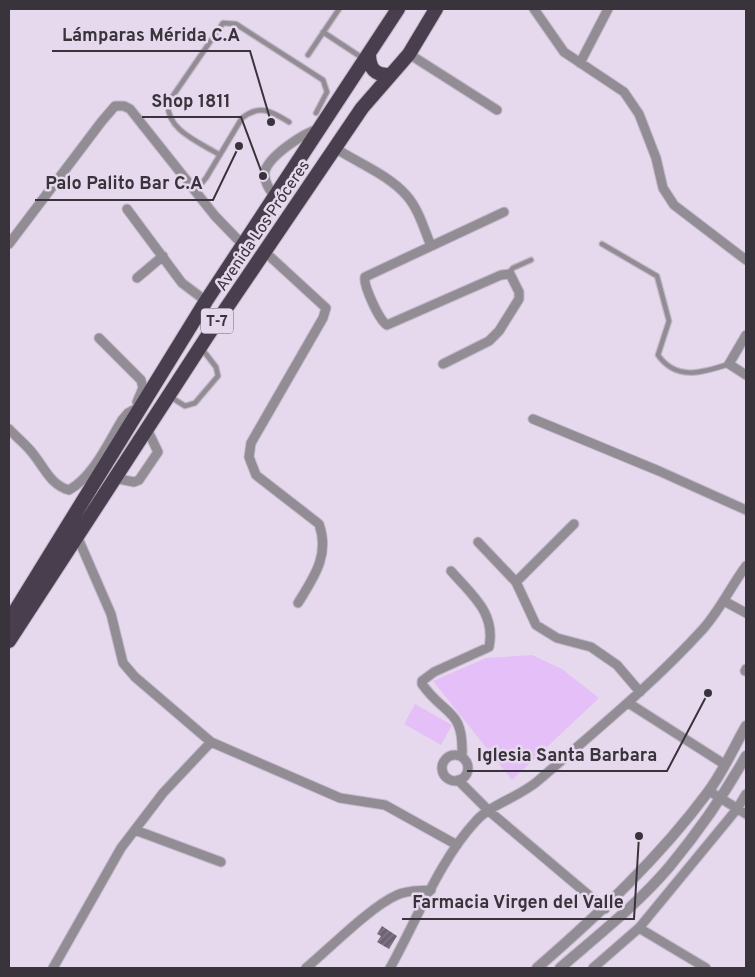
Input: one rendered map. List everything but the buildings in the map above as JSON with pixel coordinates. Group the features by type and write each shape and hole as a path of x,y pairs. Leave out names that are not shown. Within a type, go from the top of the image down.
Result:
{"highway":[{"name":"Avenida Los Próceres","path":"9,621 137,408 398,9"},
{"name":"Avenida Los Próceres","path":"9,642 146,427 362,108 409,54 436,9"},
{"path":"367,57 372,69 379,74 389,75"}],"street":[{"path":"534,9 564,52 624,92 639,114 656,158 664,188 674,204 746,260"},
{"path":"580,63 608,9"},
{"path":"409,54 497,110"},
{"path":"9,244 115,106 124,106 130,109 195,191 244,246"},
{"path":"274,196 265,179 266,170 283,149 313,130 321,128"},
{"path":"335,148 380,175 407,196 417,213 431,246"},
{"path":"127,209 182,283 206,301"},
{"path":"443,364 489,341 498,332 519,299 514,280 508,274 501,275 391,324 384,324 366,285 365,277 504,212"},
{"path":"265,252 326,308 323,318 251,443 249,457 256,475 319,524 323,535 321,561 298,603"},
{"path":"137,278 163,256"},
{"path":"746,335 729,364 746,375"},
{"path":"9,429 33,453 52,480 62,488 70,490 77,486 122,420 137,408 143,388 141,380 100,338"},
{"path":"533,419 659,471 746,510"},
{"path":"114,478 134,482 139,480 158,452 146,427"},
{"path":"516,582 574,524"},
{"path":"77,536 111,614 123,663 135,677 211,742 340,798 386,805 457,846"},
{"path":"478,542 516,582 536,625 557,638 591,647 617,665 640,692"},
{"path":"390,968 431,890 457,846 476,820 489,810 517,797 531,787 630,704 704,628 746,566"},
{"path":"451,572 484,608 491,635 489,647 434,672 422,681 426,690 458,722 462,735 462,756 468,762 468,771 458,780"},
{"path":"724,601 746,614"},
{"path":"630,704 724,764"},
{"path":"538,968 605,908 658,852 708,791 746,726"},
{"path":"53,968 121,848 163,793 211,742"},
{"path":"462,756 448,756 442,768 449,779 458,780 489,810 605,908"},
{"path":"560,968 616,920 669,868 722,799 746,756"},
{"path":"708,791 746,814"},
{"path":"592,968 639,928 737,809 746,794"},
{"path":"135,830 221,862"},
{"path":"306,968 371,912 396,895 412,891 431,890"},
{"path":"639,928 706,968"}],"lane":[{"path":"308,55 339,9"},
{"path":"220,155 177,128 167,113 168,103 223,23 236,24 323,80 327,92 316,113"},
{"path":"323,32 367,57"},
{"path":"195,191 206,178 242,118 249,113 262,109 271,110 289,122"},
{"path":"602,244 657,276 668,321 658,355 665,365 678,373 713,370 729,364"},
{"path":"508,274 513,268 531,260"},
{"path":"168,395 185,406 190,406 195,404 218,376 216,367 200,347"}],"shaded area":[{"path":"532,655 562,669 599,698 512,780 433,681 486,658"},
{"path":"415,704 452,725 441,745 404,724"}],"place":[{"name":"Lámparas Mérida C.A","path":"271,122"},
{"name":"Palo Palito Bar C.A","path":"239,146"},
{"name":"Shop 1811","path":"263,176"},
{"name":"Iglesia Santa Barbara","path":"708,693"},
{"name":"Farmacia Virgen del Valle","path":"639,836"}]}
